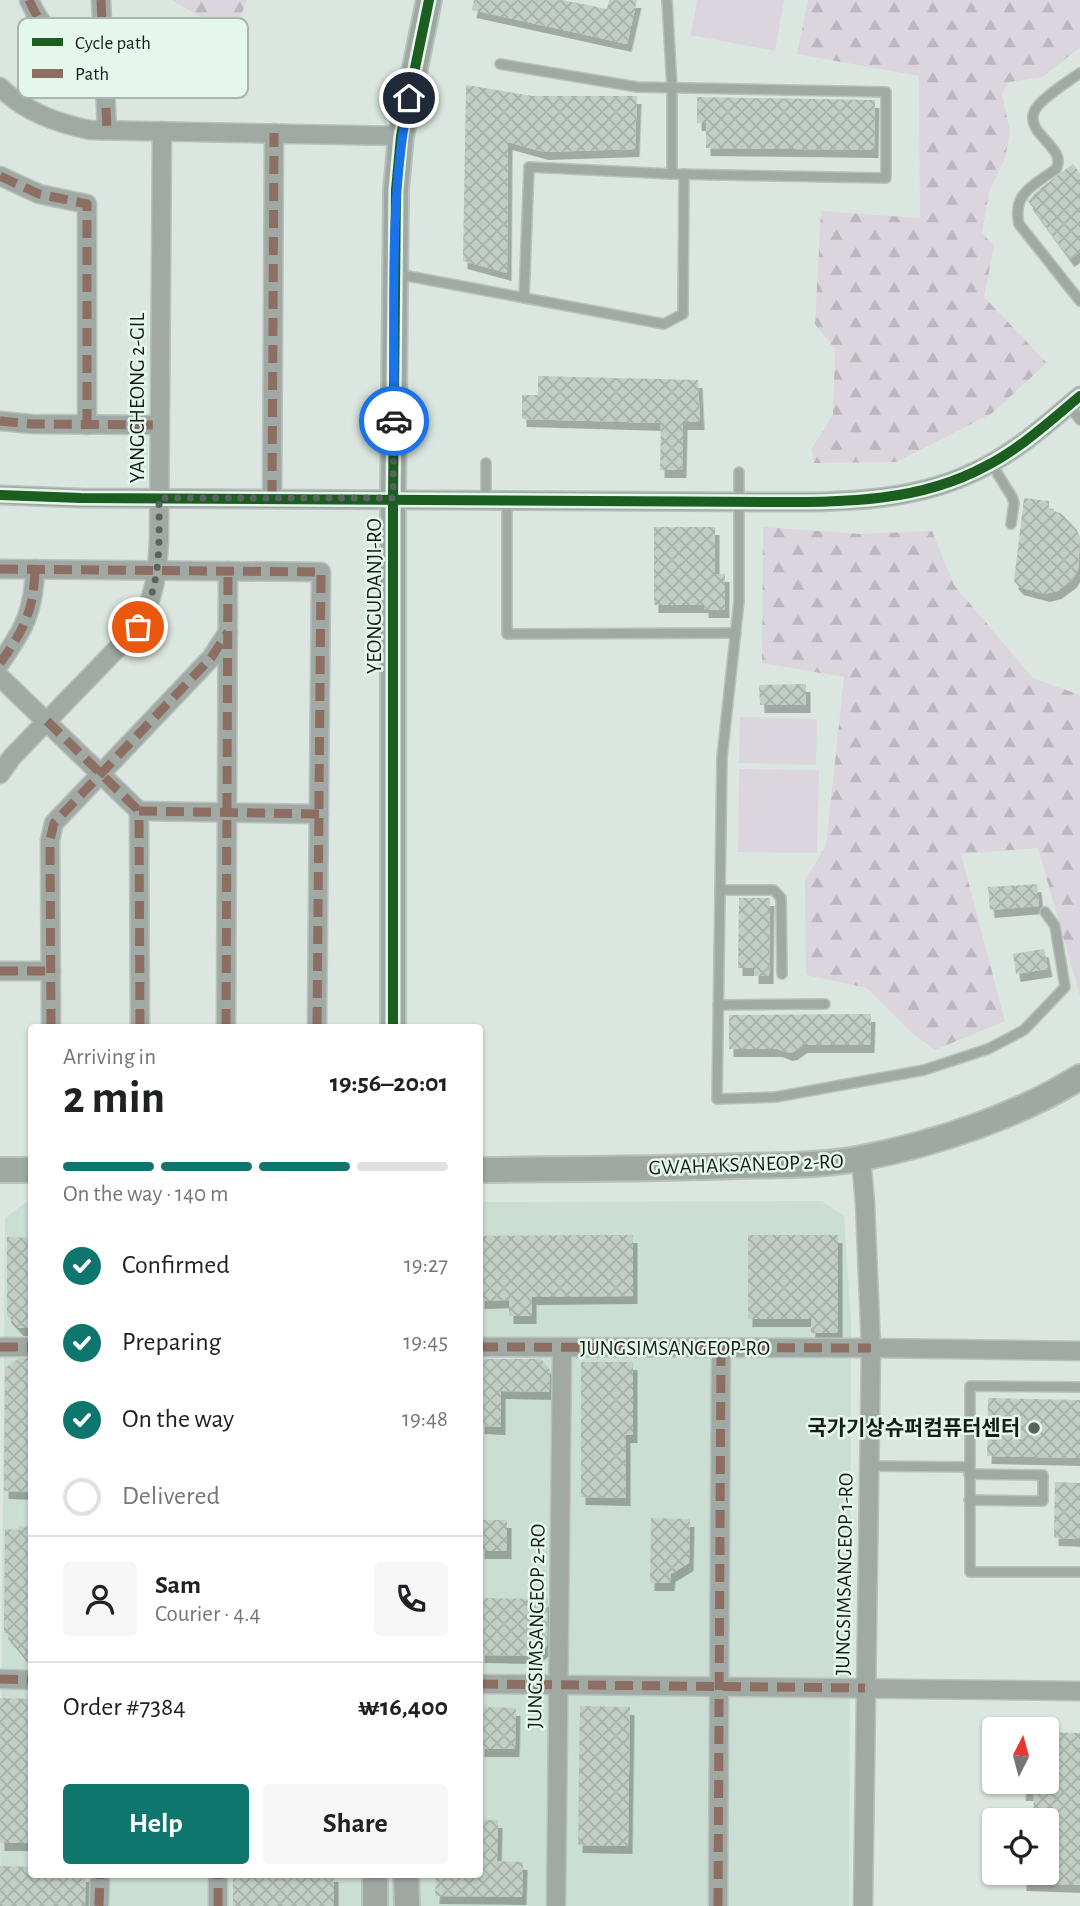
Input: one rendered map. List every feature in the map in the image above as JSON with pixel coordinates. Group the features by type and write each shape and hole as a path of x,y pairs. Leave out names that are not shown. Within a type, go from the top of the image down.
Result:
{"street":[{"path":"29,0 38,18"},
{"path":"101,0 102,18"},
{"name":"YEONGUDANJI-RO","path":"393,1024 393,498 397,190 401,136 429,0"},
{"path":"0,87 31,110 58,124 90,130 401,136"},
{"path":"106,98 107,130"},
{"name":"YANGCHEONG 2-GIL","path":"0,774 12,757 138,627 150,605 157,570 159,498 162,131"},
{"path":"272,498 274,133"},
{"path":"0,176 39,194 87,204 87,425"},
{"path":"0,495 738,502 844,502 884,499 954,480 991,463 1025,442 1074,401"},
{"path":"0,421 159,425"},
{"path":"0,569 321,572 317,1024"},
{"path":"0,663 26,624 35,590 35,569"},
{"path":"226,1024 228,571"},
{"path":"51,1024 50,840 54,823 211,658 228,632"},
{"path":"0,677 139,811 319,814"},
{"path":"139,811 139,1024"},
{"path":"0,971 51,971"},
{"name":"GWAHAKSANEOP 2-RO","path":"483,1170 723,1167 861,1158 937,1139 977,1125 1080,1077"},
{"name":"JUNGSIMSANGEOP 1-RO","path":"861,1158 871,1348 863,1906"},
{"path":"0,1170 28,1170"},
{"path":"0,1347 28,1347"},
{"name":"JUNGSIMSANGEOP-RO","path":"483,1347 1080,1351"},
{"name":"JUNGSIMSANGEOP 2-RO","path":"556,1906 562,1347"},
{"path":"718,1906 721,1348"},
{"path":"0,1679 28,1680"},
{"path":"483,1684 1080,1691"},
{"path":"99,1906 100,1878"},
{"path":"218,1878 218,1906"},
{"path":"375,1878 375,1906"},
{"path":"407,1878 407,1906"}],"lane":[{"path":"667,0 672,88 672,174"},
{"path":"500,64 637,87 886,92 886,178 672,174 529,167 524,298"},
{"path":"1080,73 1033,112 1033,122 1059,158 1059,165 1025,192 1018,201 1017,214 1019,225 1080,301"},
{"path":"395,273 664,324 682,314 684,174"},
{"path":"1074,401 1080,420"},
{"path":"486,463 486,499"},
{"path":"991,463 1014,503 1011,524"},
{"path":"740,472 739,601 722,738 717,1099 776,1097 924,1070 988,1049 1024,1030 1065,987 1055,926 1045,912"},
{"path":"507,499 507,634 736,633"},
{"path":"720,890 774,890 781,898 782,974"},
{"path":"718,1005 825,1004"},
{"path":"1080,1387 970,1386 969,1471 970,1572 1080,1572"},
{"path":"869,1466 1043,1475 1043,1501 969,1500"}],"shaded area":[{"path":"822,1201 844,1216 851,1323 849,1906 0,1906 5,1218 28,1203 28,1878 483,1878 483,1202"}],"green space":[{"path":"172,0 247,0 240,18 202,18"},
{"path":"697,0 784,0 775,51 691,35"},
{"path":"808,0 1080,0 1080,47 1043,77 1009,82 1002,94 1010,131 1005,158 989,192 982,233 994,246 984,297 1047,363 991,414 896,462 814,463 812,448 833,415 835,349 815,324 821,211 920,218 919,76 797,54"},
{"path":"763,527 861,534 932,531 954,585 1033,678 1080,695 1080,996 1038,848 961,854 1005,1021 935,1050 911,1032 867,988 806,975 805,880 826,846 844,677 762,663"},
{"path":"740,717 817,719 816,765 739,763"},
{"path":"739,769 819,770 817,853 738,852"}],"building":[{"path":"474,0 562,0 607,9 609,0 637,0 627,44 472,10"},
{"path":"466,85 532,96 637,96 635,149 544,152 508,142 507,273 463,261"},
{"path":"697,97 875,100 874,150 706,148 706,123 697,123"},
{"path":"1073,164 1080,173 1080,252 1070,259 1028,201"},
{"path":"538,376 698,380 700,422 683,422 682,470 660,470 661,423 522,419 522,395 538,395"},
{"path":"1024,498 1049,501 1049,509 1062,514 1077,530 1080,538 1078,570 1072,580 1057,591 1045,594 1019,587 1014,581"},
{"path":"654,527 715,527 715,574 725,574 725,610 704,610 704,605 654,605"},
{"path":"806,684 806,705 760,705 759,685"},
{"path":"1037,884 1039,906 990,910 988,887"},
{"path":"739,898 770,898 769,976 754,976 754,968 738,968"},
{"path":"1044,949 1048,969 1016,974 1013,954"},
{"path":"871,1014 870,1045 803,1045 788,1053 778,1049 729,1049 729,1015"},
{"path":"633,1235 633,1296 532,1297 532,1316 509,1316 509,1300 483,1301 483,1236"},
{"path":"748,1235 838,1235 838,1333 811,1333 811,1319 748,1319"},
{"path":"7,1237 28,1238 28,1328 19,1328 7,1315"},
{"path":"19,1358 28,1358 28,1492 4,1491 5,1368"},
{"path":"483,1359 541,1359 550,1370 549,1392 501,1391 501,1427 483,1426"},
{"path":"581,1362 633,1362 633,1435 626,1435 626,1498 581,1497"},
{"name":"국가기상슈퍼컴퓨터센터","path":"988,1398 1080,1400 1080,1458 987,1456"},
{"name":"국가기상슈퍼컴퓨터센터","path":"1055,1482 1080,1483 1080,1539 1054,1538"},
{"path":"651,1518 690,1519 689,1563 671,1574 670,1583 650,1583"},
{"path":"483,1520 507,1520 507,1551 483,1551"},
{"path":"19,1526 28,1527 28,1660 4,1631 5,1529 19,1530"},
{"path":"483,1598 548,1599 547,1646 535,1656 483,1655"},
{"path":"0,1698 28,1699 28,1843 0,1843"},
{"path":"580,1706 630,1707 628,1846 578,1845"},
{"path":"483,1707 516,1708 515,1749 483,1749"},
{"path":"1059,1732 1080,1733 1080,1885 1059,1884 1059,1808 1033,1808 1034,1794 1059,1794"},
{"path":"483,1820 498,1820 497,1861 523,1862 522,1897 435,1896 436,1878 483,1878"},
{"path":"0,1866 28,1867 28,1878 86,1878 85,1906 0,1906"},
{"path":"233,1878 334,1878 334,1906 233,1906"}],"marked path":[{"path":"29,0 39,18"},
{"path":"101,0 102,18"},
{"path":"106,98 107,130"},
{"path":"272,498 274,133"},
{"path":"0,176 39,194 87,204 87,425"},
{"path":"0,421 32,424 159,425"},
{"path":"0,569 321,572 317,1024"},
{"path":"0,663 26,619 35,569"},
{"path":"226,1024 228,571"},
{"path":"51,1024 50,840 54,823 211,658 228,632"},
{"path":"47,721 139,811"},
{"path":"140,1024 139,811 319,814"},
{"path":"0,971 51,971"},
{"path":"0,1347 28,1347"},
{"path":"483,1347 871,1348"},
{"path":"718,1906 721,1348"},
{"path":"0,1679 28,1680"},
{"path":"483,1684 865,1688"},
{"path":"99,1906 100,1878"},
{"path":"218,1878 218,1906"}],"cycle path":[{"path":"393,1024 396,190 401,136 429,0"},
{"path":"0,495 81,498 768,502 879,498 934,487 986,466 1023,443 1080,396"}],"way so far":[{"path":"138,627 150,605 156,583 159,498 393,498 394,421"}],"place":[{"name":"국가기상슈퍼컴퓨터센터","path":"1034,1428"}],"route":[{"path":"394,421 397,190 401,136 409,98"}]}
